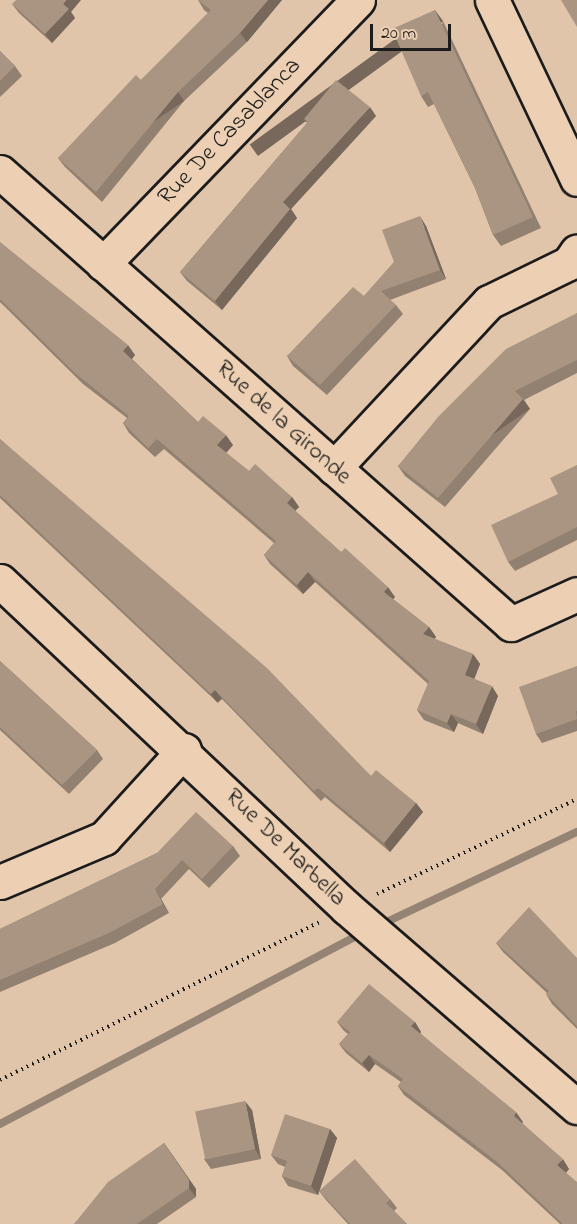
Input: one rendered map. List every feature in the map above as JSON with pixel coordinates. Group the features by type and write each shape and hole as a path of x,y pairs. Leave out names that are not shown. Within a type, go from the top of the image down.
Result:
{"street":[{"name":"Rue De Casablanca","path":"103,264 358,0"},
{"path":"492,0 577,179"},
{"name":"Rue de la Gironde","path":"0,172 511,624 577,594"},
{"path":"334,468 489,303 569,263 577,251"},
{"name":"Rue De Marbella","path":"0,581 184,750 347,908 577,1107"},
{"path":"0,882 104,838 184,750"}],"path":[{"path":"0,1080 347,908 577,799"}],"building":[{"path":"16,0 66,0 63,4 69,9 45,34 12,4"},
{"path":"198,0 268,0 240,33 178,92 96,192 58,158 136,75 141,80 211,10"},
{"path":"561,0 577,0 577,27"},
{"path":"435,10 533,217 493,235 475,188 428,92 421,96 392,29"},
{"path":"0,51 15,66 0,81"},
{"path":"336,80 370,107 283,202 290,209 215,301 180,272 308,122 304,119"},
{"path":"420,216 440,270 381,291 396,305 320,385 287,356 353,287 364,296 394,262 382,230"},
{"path":"0,242 128,345 123,351 198,422 203,416 226,435 217,445 249,471 255,464 292,497 287,503 341,552 345,548 388,587 384,592 429,627 423,634 473,654 465,675 492,686 476,724 451,714 447,723 417,710 429,681 308,572 297,585 264,555 276,541 157,439 148,448 123,423 129,416 76,374 0,299"},
{"path":"577,313 577,360 515,391 523,399 438,498 398,466 438,417 506,349"},
{"path":"0,439 267,668 371,776 376,770 416,803 384,843 318,788 314,791 215,690 211,694 0,495"},
{"path":"577,465 577,527 508,562 491,525 558,494 550,478"},
{"path":"0,661 97,750 62,785 0,727"},
{"path":"577,666 577,719 536,734 519,687"},
{"path":"196,812 233,846 202,879 182,860 155,889 163,904 109,933 0,980 0,929 157,853"},
{"path":"529,907 577,958 577,1026 546,994 549,991 496,943"},
{"path":"369,984 415,1022 411,1026 516,1112 514,1116 563,1159 557,1165 577,1182 577,1224 563,1224 496,1161 398,1086 403,1079 369,1055 362,1063 339,1044 350,1032 337,1022"},
{"path":"245,1101 255,1149 205,1160 195,1112"},
{"path":"285,1114 330,1129 311,1186 282,1176 287,1161 271,1155"},
{"path":"164,1143 189,1180 189,1188 137,1224 74,1224 108,1182"},
{"path":"355,1159 390,1199 386,1203 407,1224 350,1224 319,1191"}],"waterway":[{"path":"378,926 577,832"},
{"path":"0,1124 363,933"}]}
